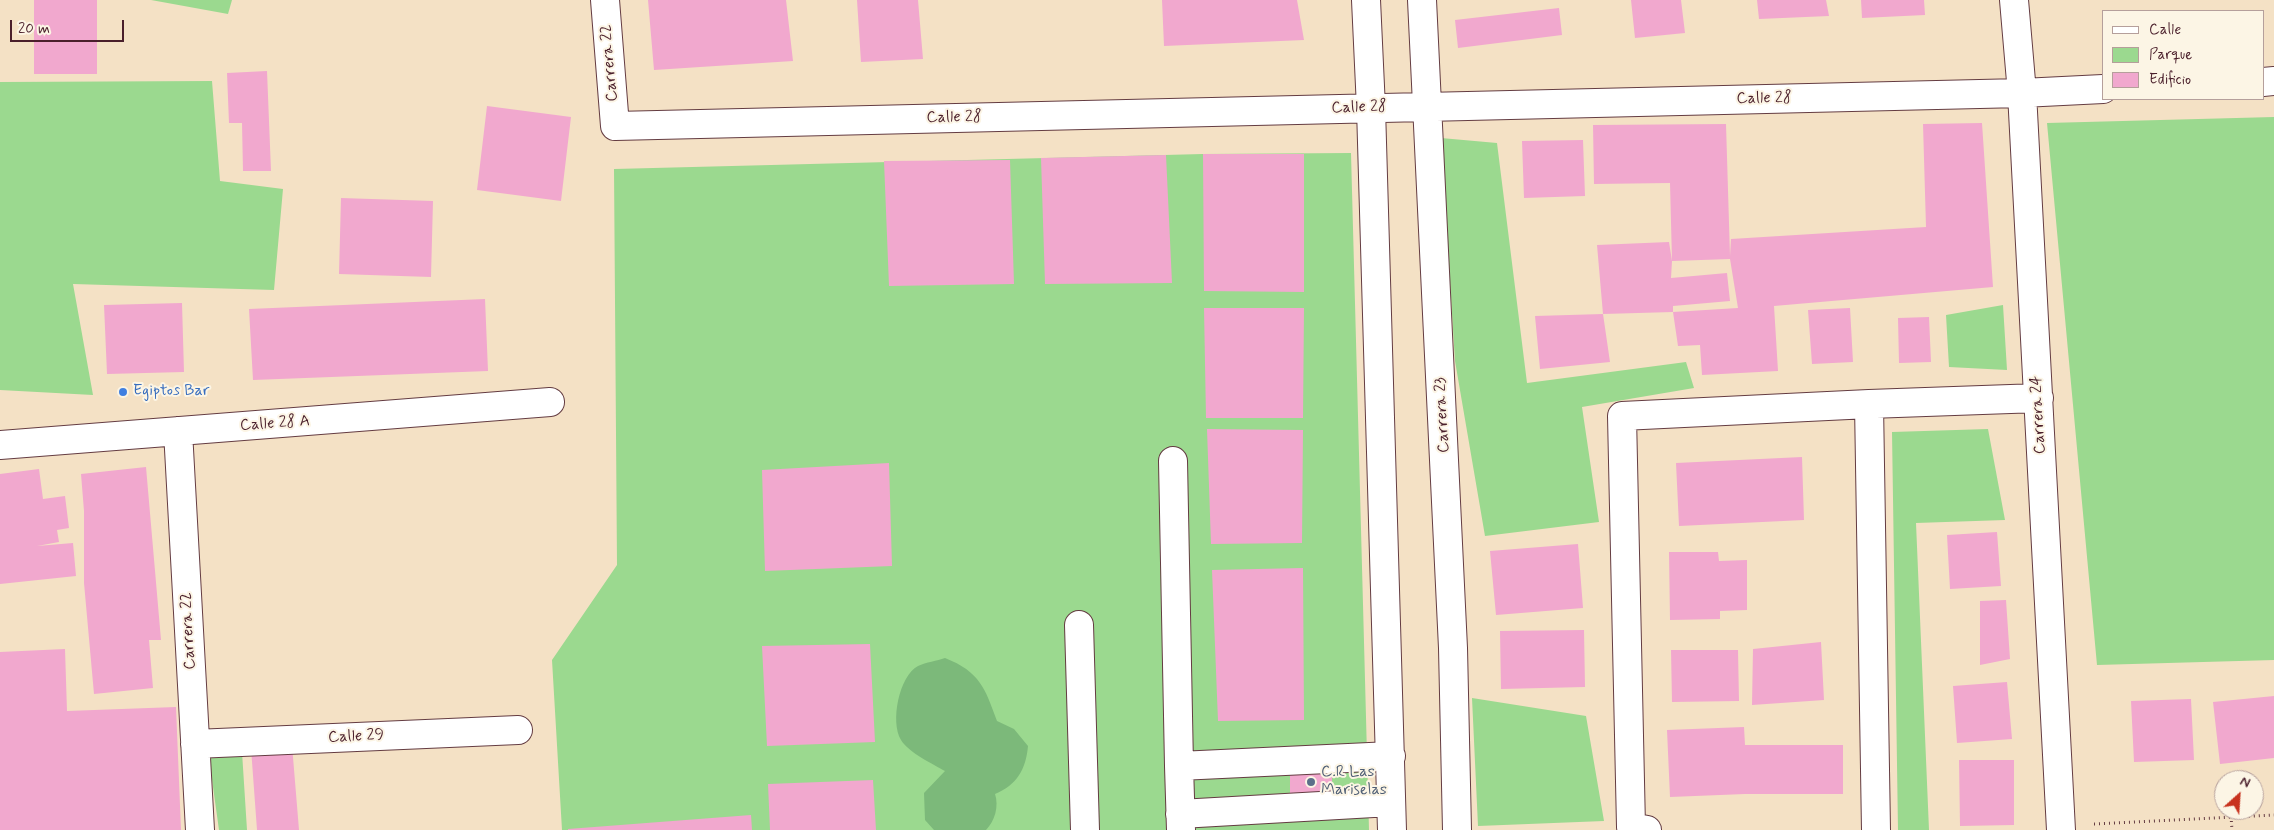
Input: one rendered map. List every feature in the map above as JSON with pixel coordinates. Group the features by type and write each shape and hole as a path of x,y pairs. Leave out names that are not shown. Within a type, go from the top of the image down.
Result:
{"street":[{"name":"Carrera 22","path":"605,0 616,126"},
{"path":"1366,0 1372,108 1392,830"},
{"name":"Carrera 23","path":"1422,0 1429,106 1453,638 1458,830"},
{"name":"Carrera 24","path":"2014,0 2022,93 2061,828"},
{"name":"Calle 28","path":"616,126 2022,93 2102,89"},
{"path":"1647,830 1631,827 1622,416 2038,398"},
{"name":"Calle 28 A","path":"0,445 550,402"},
{"path":"1869,404 1876,830"},
{"name":"Carrera 22","path":"178,431 200,830"},
{"path":"1173,461 1180,822 1391,802"},
{"path":"1079,625 1085,830"},
{"name":"Calle 29","path":"195,744 518,730"},
{"path":"1179,766 1391,756"}],"path":[{"path":"2061,828 2214,817"}],"green space":[{"path":"151,0 232,0 228,14"},
{"path":"212,81 220,181 283,189 274,290 73,284 93,395 0,390 0,82"},
{"path":"2274,117 2274,660 2097,665 2047,123"},
{"path":"1441,138 1497,143 1527,383 1686,362 1694,388 1582,407 1599,522 1485,536 1455,361"},
{"path":"1351,153 1369,830 562,830 552,660 617,565 614,169 1203,154"},
{"path":"2003,305 2007,370 1949,367 1946,315"},
{"path":"1988,429 2005,520 1916,523 1929,830 1898,830 1892,432"},
{"path":"945,658 957,663 974,675 985,690 997,721 1014,729 1028,746 1025,762 1015,781 995,794 997,803 995,813 992,822 986,830 934,830 925,820 924,793 945,771 922,758 905,745 898,732 896,722 898,700 901,689 911,671 924,663"},
{"path":"1472,698 1586,716 1604,821 1478,826"},
{"path":"208,751 242,752 247,830 219,830"}],"building":[{"path":"34,0 97,0 97,74 34,74"},
{"path":"648,0 786,0 793,61 654,70"},
{"path":"857,0 918,0 923,59 861,62"},
{"path":"1162,0 1297,0 1304,40 1164,46"},
{"path":"1631,0 1681,0 1685,33 1635,38"},
{"path":"1757,0 1826,0 1829,16 1759,19"},
{"path":"1861,0 1924,0 1925,15 1862,18"},
{"path":"1559,8 1562,35 1458,48 1455,20"},
{"path":"267,71 271,171 243,171 242,123 229,123 227,73"},
{"path":"487,106 571,117 561,201 477,190"},
{"path":"1982,123 1993,287 1774,306 1778,371 1702,375 1700,345 1678,346 1673,312 1738,308 1730,259 1672,261 1670,183 1594,184 1593,125 1726,124 1730,256 1731,239 1926,227 1923,124"},
{"path":"1583,140 1585,196 1524,198 1522,141"},
{"path":"1203,154 1304,154 1304,292 1204,291"},
{"path":"1166,155 1172,283 1045,284 1041,158"},
{"path":"1010,160 1014,284 889,286 884,161"},
{"path":"341,198 433,201 431,277 339,274"},
{"path":"1669,242 1672,261 1671,278 1727,273 1730,301 1673,306 1673,312 1603,314 1597,245"},
{"path":"485,299 488,371 253,380 249,309"},
{"path":"182,303 184,372 107,374 104,305"},
{"path":"1204,308 1304,308 1303,418 1206,418"},
{"path":"1850,308 1853,362 1812,364 1808,310"},
{"path":"1603,314 1610,362 1540,369 1535,316"},
{"path":"1929,317 1931,362 1899,363 1898,318"},
{"path":"1207,429 1303,430 1302,543 1211,544"},
{"path":"1802,457 1804,520 1679,526 1676,463"},
{"path":"889,463 892,566 765,571 762,470"},
{"path":"146,467 161,640 149,640 153,688 94,694 84,583 84,511 81,474"},
{"path":"39,469 43,499 65,496 69,528 57,530 59,542 37,546 73,543 76,576 0,584 0,474"},
{"path":"1997,532 2001,586 1950,589 1947,535"},
{"path":"1578,544 1583,608 1496,615 1490,551"},
{"path":"1669,552 1718,552 1719,561 1747,560 1747,610 1720,611 1720,619 1670,620"},
{"path":"1303,568 1304,720 1218,721 1212,570"},
{"path":"2006,600 2010,659 1980,665 1980,601"},
{"path":"1584,630 1585,687 1501,689 1500,631"},
{"path":"1821,642 1824,700 1752,705 1753,649"},
{"path":"870,644 875,742 767,746 762,646"},
{"path":"65,649 67,711 176,707 181,830 0,830 0,652"},
{"path":"1671,650 1738,650 1739,701 1672,702"},
{"path":"2007,682 2012,739 1957,743 1953,686"},
{"path":"2274,696 2274,758 2220,764 2213,702"},
{"path":"2191,699 2194,760 2134,762 2131,701"},
{"path":"1744,727 1745,745 1843,745 1843,794 1745,794 1670,797 1667,730"},
{"path":"292,745 299,830 257,830 251,748"},
{"path":"1959,760 2014,760 2014,825 1960,826"},
{"name":"C.R Las Mariselas","path":"1332,772 1332,792 1290,793 1290,773"},
{"path":"873,780 876,830 770,830 768,784"},
{"path":"751,815 752,830 568,830 568,829"}],"place":[{"name":"Egiptos Bar","path":"123,392"},
{"name":"C.R Las Mariselas","path":"1311,782"}]}
